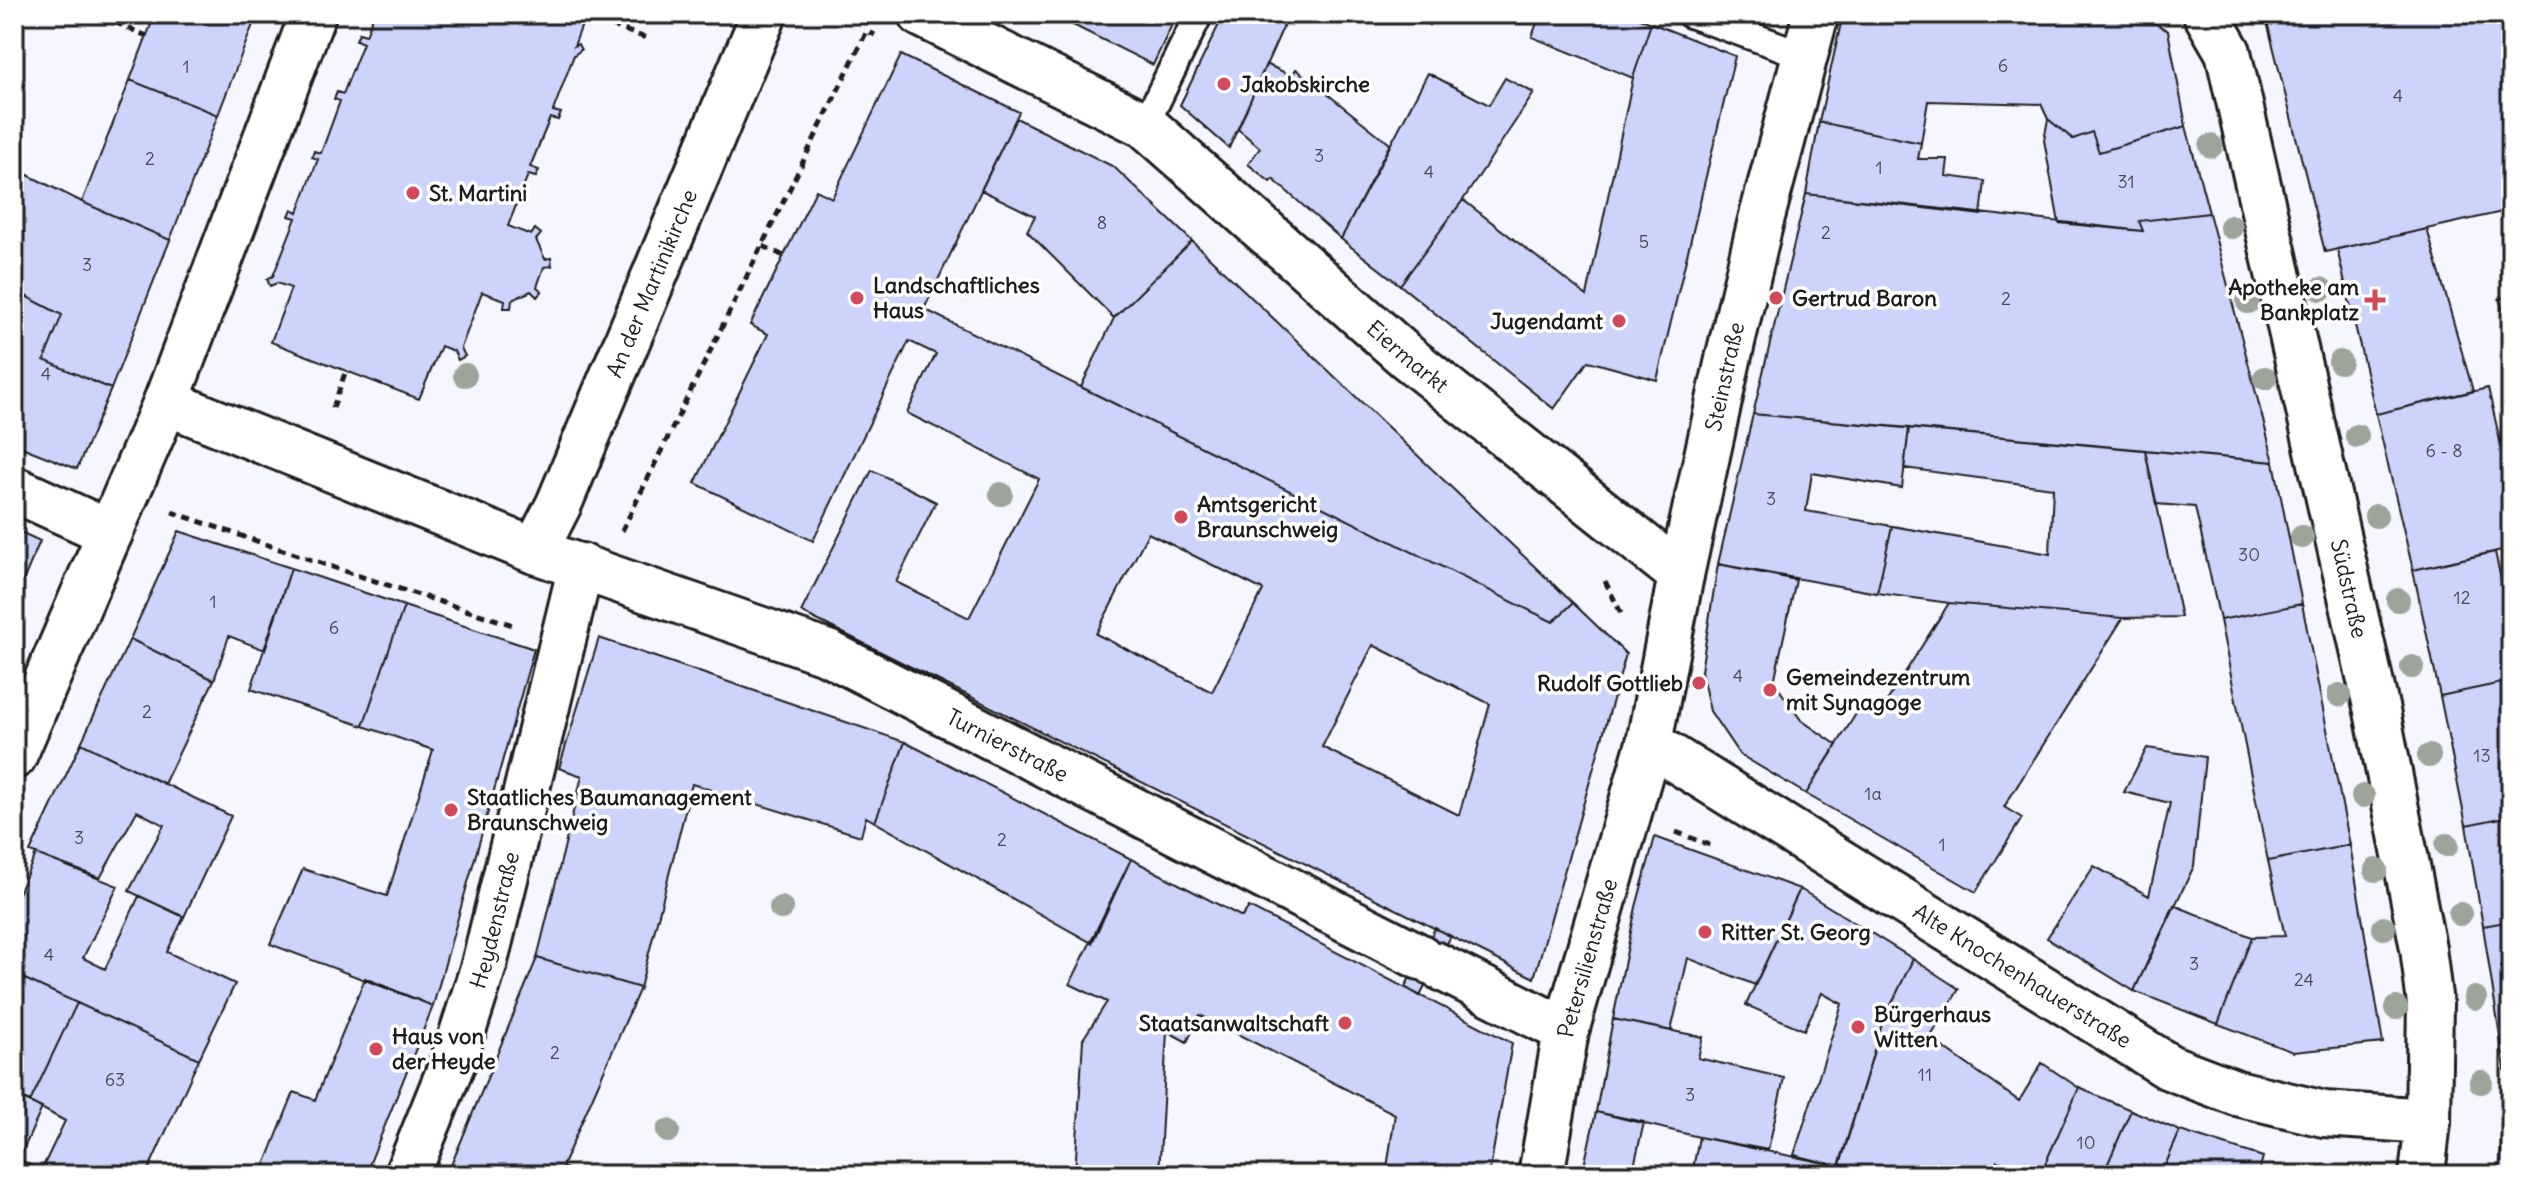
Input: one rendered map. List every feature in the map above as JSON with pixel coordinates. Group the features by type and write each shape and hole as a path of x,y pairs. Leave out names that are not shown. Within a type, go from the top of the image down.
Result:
{"street":[{"path":"14,756 166,402 313,14"},
{"name":"An der Martinikirche","path":"535,551 559,504 764,14"},
{"name":"Eiermarkt","path":"921,14 1145,125 1407,357 1681,575"},
{"name":"Steinstraße","path":"1649,743 1681,575 1732,341 1816,14"},
{"name":"Südstraße","path":"2206,14 2228,52 2380,725 2425,962 2430,1004 2428,1121 2422,1175"},
{"path":"166,402 535,551 581,566"},
{"path":"14,489 110,533"},
{"name":"Turnierstraße","path":"581,566 828,653 1566,1031"},
{"name":"Heydenstraße","path":"407,1175 454,1059 484,965 581,566"},
{"name":"Alte Knochenhauerstraße","path":"1649,743 2169,1067 2237,1093 2324,1114 2428,1121"},
{"name":"Petersilienstraße","path":"1541,1175 1566,1031 1649,743"}],"lane":[{"path":"1145,125 1199,14"},
{"path":"1690,14 1804,55"}],"path":[{"path":"585,16 646,38"},
{"path":"102,17 147,36"},
{"path":"618,540 867,31 881,38"},
{"path":"763,246 784,256"},
{"path":"333,408 346,370"},
{"path":"171,511 519,627"},
{"path":"1602,576 1623,618"},
{"path":"1667,830 1722,849"}],"building":[{"path":"155,14 257,14 218,115 130,80"},
{"name":"St. Martini","path":"374,14 586,14 574,46 578,44 581,50 574,55 553,111 561,113 558,120 550,118 530,167 539,170 536,177 528,175 508,226 531,235 535,229 541,234 536,240 545,259 551,258 552,266 544,267 537,287 542,291 537,297 531,291 512,300 511,308 504,308 505,300 482,292 461,348 465,356 458,360 454,351 441,346 419,399 271,342 291,288 277,283 270,286 267,279 273,276 296,218 289,216 292,209 298,212 318,159 312,157 314,151 321,153 340,101 334,99 337,92 343,94 363,43 356,40 359,33 366,35"},
{"path":"1051,14 1177,14 1153,65"},
{"name":"Jakobskirche","path":"1224,14 1289,14 1229,148 1180,105"},
{"path":"1412,14 1435,14 1429,25"},
{"path":"1540,14 1631,14 1651,23 1633,78 1532,37"},
{"path":"1728,14 1762,14 1759,25"},
{"path":"1843,14 2139,14 2168,31 2186,126 2099,152 2092,132 2073,139 2048,119 2041,104 1928,101 1921,143 1819,122"},
{"path":"2304,14 2511,14 2511,170 2502,172 2511,210 2325,252 2267,22"},
{"path":"1651,23 1735,56 1657,380 1588,361 1554,409 1400,285 1463,200 1587,296 1633,78"},
{"name":"Amtsgericht Braunschweig","path":"901,55 1019,112 924,309 1553,622 1573,603 1626,654 1534,978 801,612 872,470 936,502 896,582 969,618 1039,479 907,413 936,354 909,341 813,541 695,483 768,334 750,325 816,190 832,198","holes":["1148,533 1263,590 1212,692 1096,634","1373,645 1490,704 1459,815 1322,747"]},
{"path":"1266,64 1292,76 1296,69 1390,144 1341,239 1273,179 1270,182 1248,164 1260,148 1238,129"},
{"path":"1428,73 1489,105 1505,78 1534,93 1463,200 1400,285 1341,239"},
{"path":"130,80 218,115 170,240 82,202"},
{"path":"1016,118 1114,167 1192,241 1114,318 1027,231 1035,216 981,190"},
{"path":"2048,119 2073,139 2092,132 2099,152 2186,126 2209,213 2139,221 2143,231 2059,223 2044,140"},
{"path":"1819,122 1921,143 1918,159 1948,159 1946,176 1985,181 1981,215 1806,194"},
{"path":"14,168 170,240 111,389 44,360 62,315 14,290"},
{"path":"1806,194 2143,231 2139,221 2209,213 2274,462 1753,414"},
{"path":"2427,229 2473,391 2376,414 2337,249"},
{"path":"1192,241 1573,603 1553,622 1081,387 1114,318"},
{"path":"14,290 62,315 44,360 111,389 77,469 14,444"},
{"path":"2511,295 2511,333 2499,299"},
{"path":"2488,388 2511,489 2511,548 2413,570 2376,414"},
{"path":"1753,414 1909,428 1902,488 1812,473 1806,511 1892,526 1877,593 1718,564"},
{"path":"1909,428 2145,450 2181,617 2123,618 1949,603 1877,593 1892,526 2050,554 2053,488 1904,468"},
{"path":"2145,450 2274,462 2302,604 2220,620 2195,507 2156,504"},
{"path":"14,529 40,541 14,602"},
{"path":"179,531 291,568 265,650 229,636 214,680 130,639"},
{"path":"2495,552 2511,626 2511,681 2440,696 2413,570"},
{"path":"1718,564 1796,580 1774,682 1801,720 1837,745 1806,794 1739,754 1710,711 1701,671"},
{"path":"291,568 404,606 363,726 251,689"},
{"path":"1949,603 2123,618 2004,807 2022,818 1976,892 1806,794 1864,701 1882,709"},
{"path":"2302,604 2350,845 2268,861 2220,620"},
{"name":"Staatliches Baumanagement Braunschweig","path":"404,606 534,649 433,1006 270,944 303,869 387,896 433,750 363,726"},
{"path":"599,638 905,742 875,822 866,817 861,836 692,784 640,988 537,958 582,776 559,768"},
{"path":"130,639 214,680 164,784 81,743"},
{"path":"2511,681 2511,816 2466,825 2440,696"},
{"path":"905,742 1131,859 1092,943 875,822"},
{"path":"81,743 231,816 184,917 129,891 164,825 137,811 100,878 30,852"},
{"path":"2147,748 2205,757 2194,866 2134,991 2047,938 2094,866 2149,896 2170,803 2124,792"},
{"path":"2511,816 2511,921 2483,926 2466,825"},
{"name":"Ritter St. Georg","path":"1655,837 1800,889 1755,985 1688,958 1671,1031 1613,1019 1636,907"},
{"path":"2350,845 2383,1043 2293,1052 2218,1024 2252,937 2285,936 2268,861"},
{"path":"36,854 118,886 83,958 105,969 139,896 184,917 167,952 235,984 199,1059 14,974 14,902"},
{"name":"Staatsanwaltschaft","path":"1131,859 1242,917 1249,907 1512,1043 1489,1175 1386,1175 1395,1114 1200,1015 1187,1042 1167,1031 1159,1175 1075,1175 1083,1039 1107,1002 1070,984"},
{"name":"Bürgerhaus Witten","path":"1800,889 1913,959 1882,1024 1839,1166 1794,1155 1842,1004 1822,993 1804,1030 1746,1005"},
{"path":"2174,905 2252,937 2218,1024 2134,991"},
{"path":"2511,921 2511,1076 2506,1076 2483,926"},
{"path":"1435,928 1451,936 1420,996 1405,987"},
{"path":"537,958 640,988 562,1167 581,1175 447,1175"},
{"path":"1913,959 1959,989 1930,1038 2019,1101 2042,1063 2079,1088 2040,1175 2029,1175 1997,1161 1992,1175 1837,1175 1882,1024"},
{"path":"14,974 77,1003 30,1102 14,1095"},
{"name":"Haus von der Heyde","path":"365,978 433,1006 365,1175 261,1175 294,1092 315,1100"},
{"path":"77,1003 199,1059 146,1175 39,1175 65,1121 30,1102"},
{"path":"1613,1019 1703,1037 1698,1058 1784,1078 1768,1150 1596,1112"},
{"path":"2506,1076 2511,1076 2511,1175 2499,1175"},
{"path":"2079,1088 2131,1110 2103,1175 2040,1175"},
{"path":"14,1095 42,1108 19,1159 41,1171 39,1175 14,1175"},
{"path":"2131,1110 2180,1131 2161,1175 2103,1175"},
{"path":"1596,1112 1644,1122 1632,1175 1582,1175"},
{"path":"2180,1131 2263,1157 2258,1175 2161,1175"},
{"path":"1699,1137 1839,1166 1837,1175 1692,1174"},
{"path":"1997,1161 2029,1175 1992,1175"}],"place":[{"name":"Jakobskirche","path":"1224,84"},
{"name":"St. Martini","path":"413,193"},
{"name":"Landschaftliches Haus","path":"857,298"},
{"name":"Gertrud Baron","path":"1776,298"},
{"name":"Apotheke am Bankplatz","path":"2375,300"},
{"name":"Jugendamt","path":"1619,321"},
{"name":"Amtsgericht Braunschweig","path":"1181,517"},
{"name":"Rudolf Gottlieb","path":"1699,683"},
{"name":"Gemeindezentrum mit Synagoge","path":"1770,690"},
{"name":"Staatliches Baumanagement Braunschweig","path":"451,810"},
{"name":"Ritter St. Georg","path":"1705,932"},
{"name":"Staatsanwaltschaft","path":"1345,1023"},
{"name":"Bürgerhaus Witten","path":"1858,1027"},
{"name":"Haus von der Heyde","path":"376,1049"}]}
